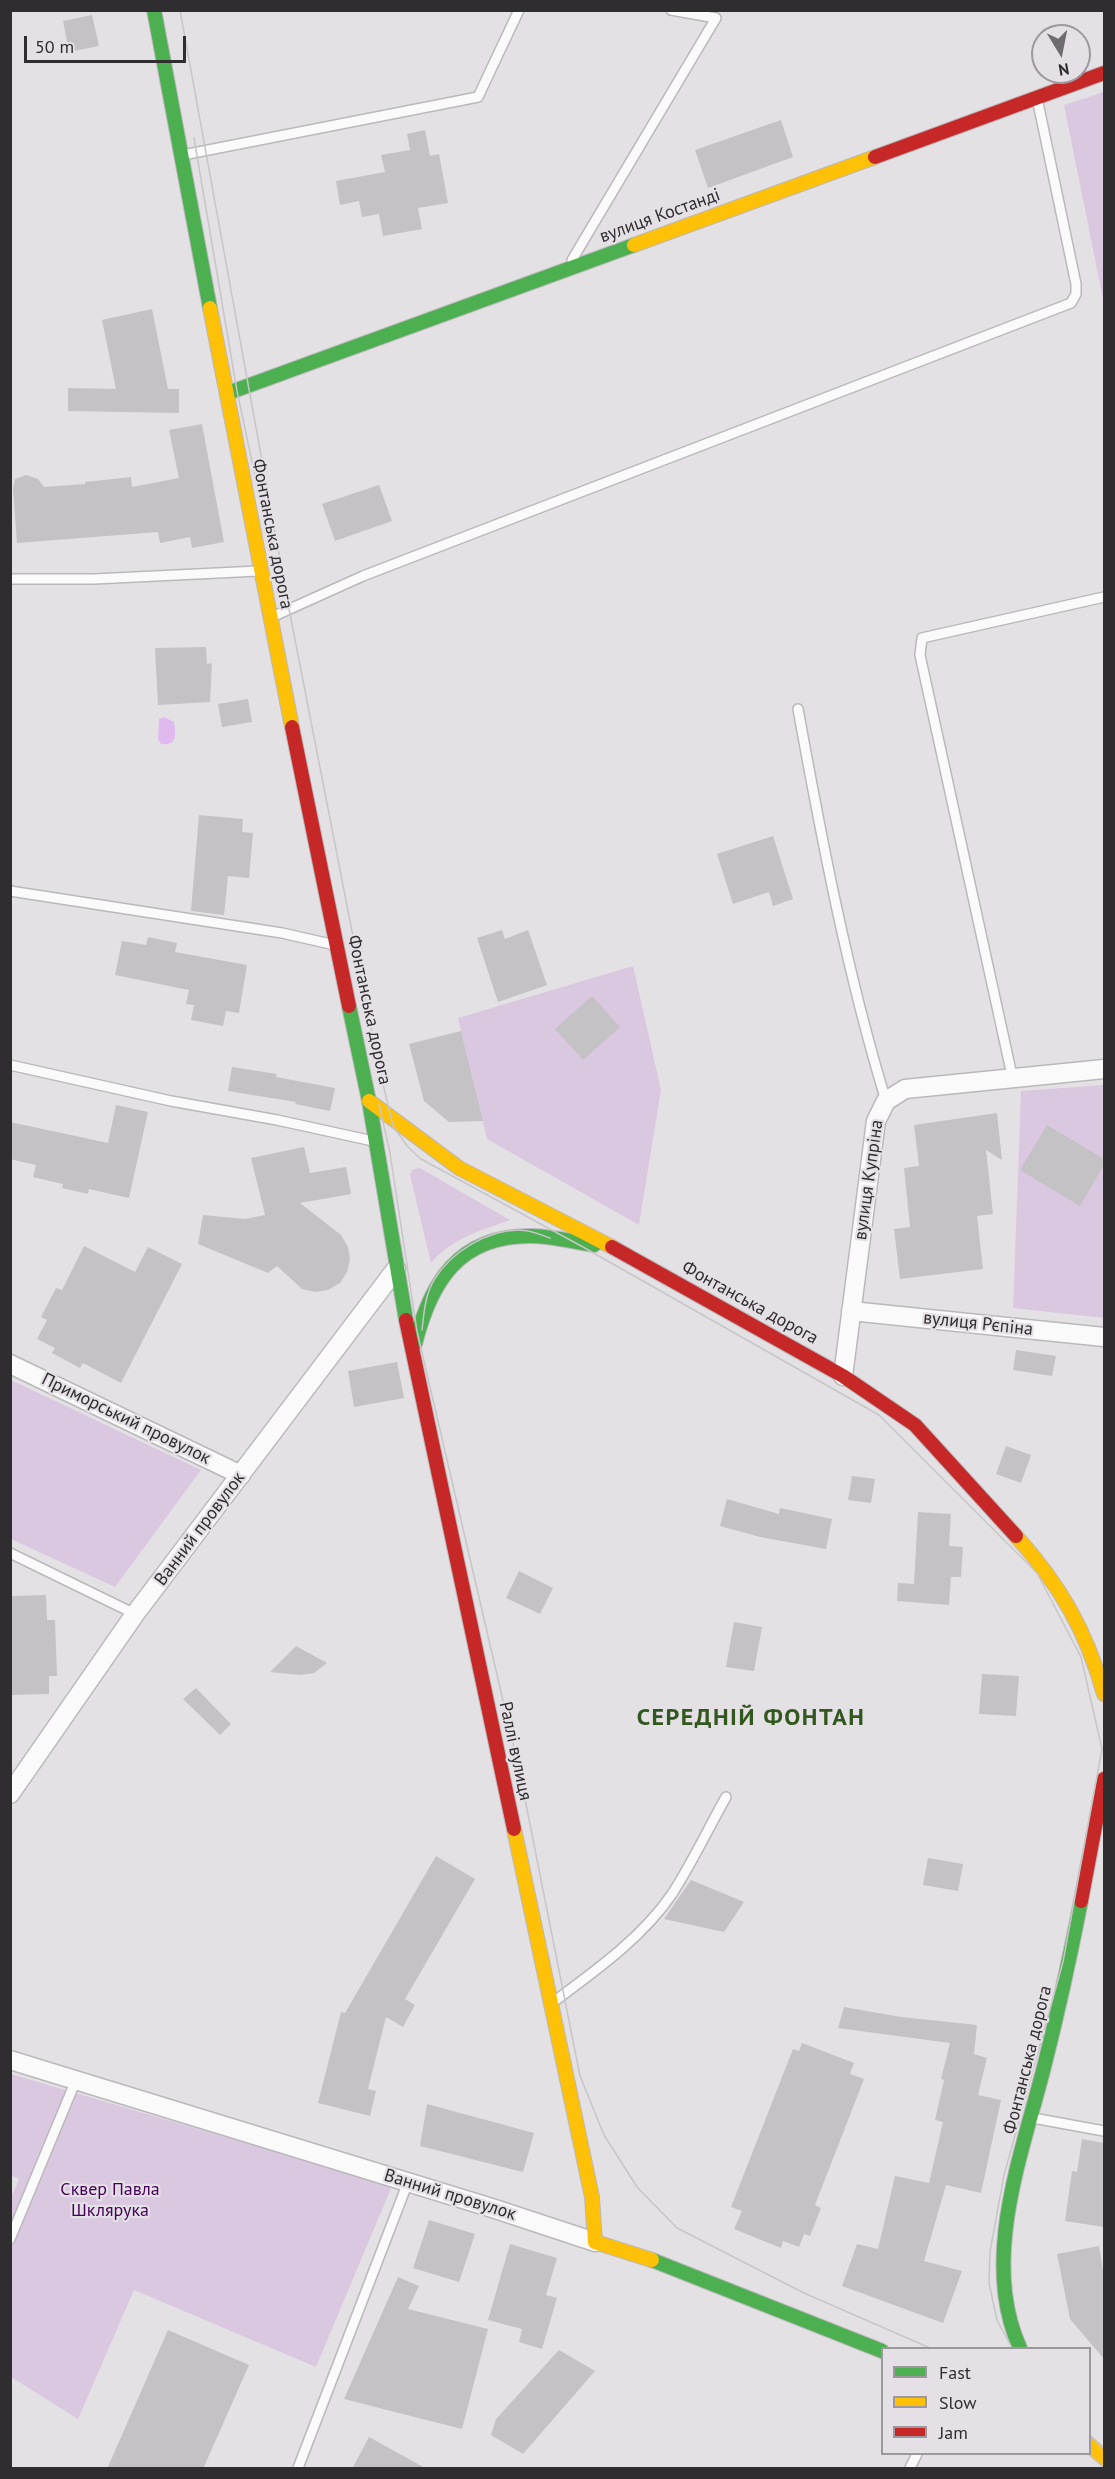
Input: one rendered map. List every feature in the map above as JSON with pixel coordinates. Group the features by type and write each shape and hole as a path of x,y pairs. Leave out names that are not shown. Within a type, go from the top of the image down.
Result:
{"main road":[{"name":"Фонтанська дорога","path":"154,10 269,618 369,1101 459,1168 612,1247 843,1376 915,1425 1046,1569 1089,1647 1104,1694"},
{"name":"вулиця Костанді","path":"228,393 1104,73"},
{"name":"Раллі вулиця","path":"369,1101 396,1269 413,1355 592,2197 595,2242"},
{"path":"413,1355 422,1312 429,1294 457,1258 500,1238 531,1236 612,1247"},
{"name":"Фонтанська дорога","path":"1019,2347 1014,2335 1003,2286 1005,2223 1065,1985 1104,1779"},
{"name":"Ванний провулок","path":"595,2242 657,2262 881,2352"},
{"path":"1091,2447 1104,2458"}],"street":[{"name":"вулиця Купріна","path":"843,1376 876,1121 886,1101 905,1089 1104,1070"},
{"name":"Ванний провулок","path":"10,1794 135,1614 396,1269"},
{"name":"вулиця Рєпіна","path":"851,1311 1104,1337"},
{"name":"Приморський провулок","path":"10,1364 241,1475"},
{"name":"Ванний провулок","path":"10,2060 595,2242"}],"lane":[{"path":"182,155 478,97 519,10"},
{"path":"567,270 716,18 671,10"},
{"path":"269,618 363,576 1071,303 1076,294 1076,284 1037,97"},
{"path":"10,579 94,579 260,571"},
{"path":"1013,1080 920,655 922,638 1104,597"},
{"path":"798,709 817,813 865,1030 886,1101"},
{"path":"10,891 282,933 337,946"},
{"path":"10,1065 171,1101 277,1120 376,1142"},
{"path":"10,1553 135,1614"},
{"path":"550,2004 592,1974 645,1927 671,1895 726,1797"},
{"path":"10,2239 76,2080"},
{"path":"1032,2118 1104,2131"},
{"path":"298,2469 408,2182"},
{"path":"910,2469 917,2455"}],"green space":[{"path":"1104,92 1104,304 1064,105"},
{"path":"633,966 661,1090 639,1225 487,1139 458,1018"},
{"path":"1104,1085 1104,1318 1013,1308 1021,1091"},
{"path":"420,1168 510,1220 457,1241 431,1263 410,1175 413,1169"},
{"path":"11,1380 201,1470 115,1587 11,1539"},
{"name":"Сквер Павла Шклярука","path":"11,2074 392,2186 316,2367 134,2290 78,2419 11,2377 10,2200 19,2179 11,2175"}],"shaded area":[{"path":"164,717 174,722 175,731 173,741 161,744 158,739 159,719"}],"building":[{"path":"92,15 99,46 69,52 63,21"},
{"path":"781,120 793,157 708,188 695,150"},
{"path":"425,130 430,156 439,154 448,203 418,208 422,229 383,236 379,214 362,217 359,201 340,205 336,181 385,172 381,155 410,150 407,134"},
{"path":"152,309 168,389 179,389 179,413 68,411 68,388 116,389 102,320"},
{"path":"202,424 224,542 192,548 190,537 160,543 158,532 17,543 13,489 15,479 26,475 38,479 44,487 131,477 132,487 179,478 169,430"},
{"path":"379,485 392,521 335,541 322,504"},
{"path":"206,647 207,664 212,663 210,702 158,705 155,648"},
{"path":"248,699 252,722 222,727 218,704"},
{"path":"199,815 243,819 242,832 253,833 249,878 228,876 224,915 191,911"},
{"path":"773,836 793,899 773,906 769,892 733,904 717,854"},
{"path":"502,930 505,939 528,930 547,985 498,1002 477,938"},
{"path":"148,937 177,943 175,952 247,965 239,1013 226,1011 223,1026 191,1020 194,1005 186,1004 189,990 115,975 122,941 146,945"},
{"path":"592,996 620,1027 583,1060 555,1029"},
{"path":"461,1031 483,1121 449,1122 424,1101 409,1044"},
{"path":"232,1067 277,1074 276,1077 335,1088 330,1111 295,1104 296,1102 228,1091"},
{"path":"116,1105 148,1112 129,1198 89,1189 88,1194 62,1188 63,1184 33,1177 36,1165 10,1159 10,1122 108,1143"},
{"path":"997,1113 1002,1160 986,1150 993,1214 977,1216 983,1269 900,1279 894,1229 910,1227 904,1168 919,1166 914,1125"},
{"path":"1047,1125 1104,1159 1104,1165 1080,1206 1020,1170"},
{"path":"304,1147 310,1173 346,1167 351,1194 300,1203 341,1235 348,1247 350,1259 347,1272 340,1283 328,1290 316,1292 302,1289 277,1266 268,1273 198,1244 203,1215 245,1219 265,1215 251,1158"},
{"path":"84,1246 135,1272 148,1247 182,1264 121,1383 83,1363 80,1368 52,1353 55,1348 37,1339 47,1320 41,1317 56,1288 62,1290"},
{"path":"1016,1350 1056,1356 1052,1376 1013,1370"},
{"path":"397,1362 404,1398 354,1407 348,1371"},
{"path":"1006,1446 1031,1455 1021,1483 996,1474"},
{"path":"852,1476 875,1479 871,1503 848,1500"},
{"path":"727,1499 779,1514 780,1508 832,1519 826,1549 760,1537 720,1526"},
{"path":"918,1512 951,1514 949,1546 963,1547 961,1577 951,1577 949,1605 897,1601 898,1583 914,1584"},
{"path":"519,1571 553,1588 540,1614 506,1598"},
{"path":"46,1595 47,1620 55,1620 57,1676 49,1676 49,1694 10,1695 10,1596"},
{"path":"734,1622 762,1627 754,1671 726,1667"},
{"path":"296,1646 327,1663 314,1673 300,1675 270,1672"},
{"path":"982,1674 1019,1676 1016,1716 979,1714"},
{"path":"196,1688 231,1724 220,1735 183,1699"},
{"path":"436,1856 475,1879 405,1999 415,2005 403,2027 386,2017 368,2089 376,2091 370,2116 318,2103 341,2012 345,2013"},
{"path":"928,1858 963,1864 958,1891 923,1885"},
{"path":"691,1880 744,1902 724,1932 664,1919"},
{"path":"844,2007 901,2017 977,2025 974,2054 987,2058 978,2095 1001,2100 981,2193 946,2185 924,2261 962,2271 943,2323 842,2286 857,2244 878,2249 895,2176 929,2183 943,2122 935,2120 944,2080 941,2079 950,2043 838,2028"},
{"path":"802,2043 854,2063 850,2074 864,2079 815,2205 821,2208 810,2236 804,2234 799,2247 783,2241 781,2248 734,2229 742,2211 731,2207 793,2049 799,2051"},
{"path":"427,2104 534,2133 523,2172 420,2146"},
{"path":"1082,2139 1104,2143 1104,2227 1065,2221 1072,2171 1077,2172"},
{"path":"429,2220 475,2234 459,2282 413,2268"},
{"path":"510,2244 557,2258 546,2295 557,2298 542,2349 519,2342 522,2329 488,2320"},
{"path":"1099,2246 1104,2276 1104,2359 1070,2319 1057,2254"},
{"path":"398,2277 419,2286 408,2309 488,2329 462,2429 344,2399"},
{"path":"168,2330 249,2365 203,2469 107,2469"},
{"path":"559,2350 595,2371 523,2454 491,2435 496,2419"},
{"path":"369,2437 427,2469 352,2469"}],"tram line":[{"path":"180,10 289,609 377,1059 393,1126 408,1147 421,1159 583,1247 879,1415 1037,1573 1081,1657 1102,1749 1063,1962 1004,2175 990,2252 989,2283 997,2320 1011,2347"},
{"path":"194,138 237,391 264,518"},
{"path":"379,1104 390,1153 417,1331 519,1769 580,2076 604,2135 637,2187 677,2228 804,2293 928,2347"},
{"path":"422,1330 425,1304 431,1286 441,1270 459,1252 482,1239 507,1231 534,1232 550,1238"},
{"path":"1091,2436 1104,2449"},
{"path":"1089,2455 1104,2468"}],"traffic: fast":[{"path":"154,10 210,308"},
{"path":"228,393 634,245"},
{"path":"349,1006 369,1101 406,1320"},
{"path":"415,1344 430,1301 440,1282 452,1266 484,1244 505,1238 530,1236 594,1245"},
{"path":"1020,2347 1009,2315 1004,2280 1004,2244 1016,2171 1054,2026 1081,1901"},
{"path":"652,2260 881,2351"}],"traffic: slow":[{"path":"634,245 875,157"},
{"path":"210,308 292,727"},
{"path":"369,1101 459,1168 612,1247"},
{"path":"1016,1536 1046,1572 1070,1609 1089,1649 1104,1694"},
{"path":"514,1829 592,2197 595,2242 652,2260"},
{"path":"1091,2446 1104,2458"}],"traffic: jam":[{"path":"875,157 1104,73"},
{"path":"292,727 349,1006"},
{"path":"612,1247 843,1376 915,1425 1016,1536"},
{"path":"406,1320 514,1829"},
{"path":"1081,1901 1104,1779"}],"district":[{"name":"СЕРЕДНІЙ ФОНТАН","path":"751,1718"}]}
